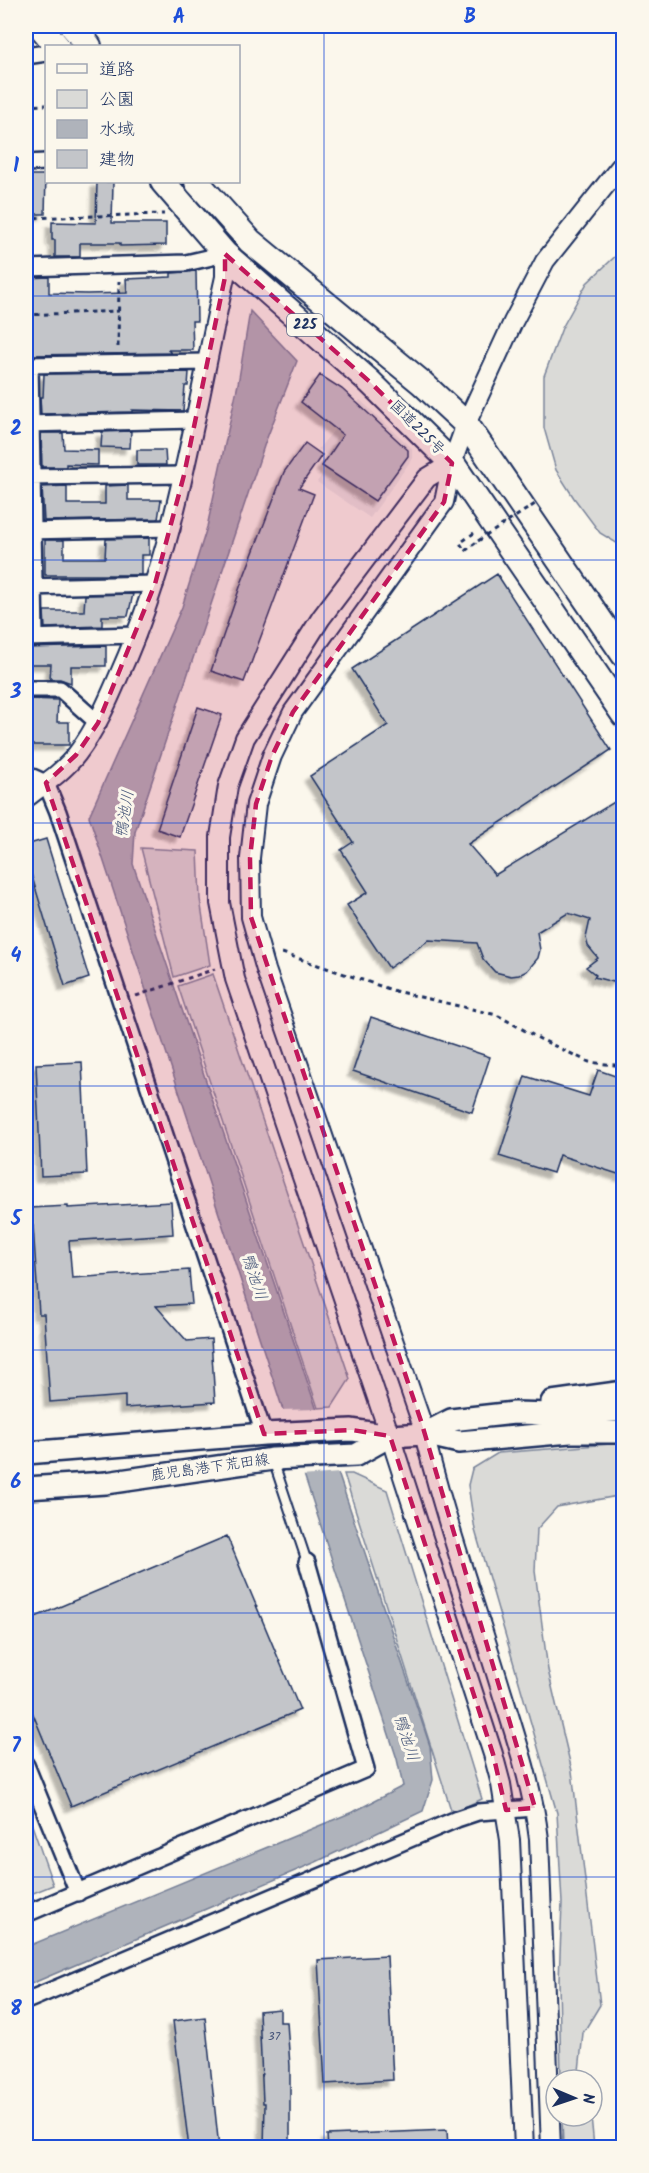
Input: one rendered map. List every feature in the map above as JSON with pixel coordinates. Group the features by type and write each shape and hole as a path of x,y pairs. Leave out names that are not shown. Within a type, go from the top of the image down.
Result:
{"highway":[{"path":"40,26 56,45"},
{"path":"72,26 88,45"},
{"name":"国道225号","path":"164,183 225,254 370,382 452,463 624,715"},
{"name":"225","path":"198,183 250,241 417,379 466,424 624,656"}],"main road":[{"name":"鹿児島港下荒田線","path":"514,1413 554,1401 624,1392"},
{"name":"鹿児島港下荒田線","path":"424,1434 451,1420 514,1413 553,1414 624,1410"},
{"name":"鹿児島港下荒田線","path":"570,1432 624,1420"},
{"name":"鹿児島港下荒田線","path":"26,1453 264,1434 352,1430 390,1436 424,1434 459,1442 570,1432 624,1432"},
{"name":"鹿児島港下荒田線","path":"26,1488 106,1483 273,1459 356,1455 390,1436"}],"street":[{"path":"26,56 45,53"},
{"path":"26,163 45,162"},
{"path":"551,2148 539,1839 535,1808 522,1757 424,1434 266,970 252,917 250,858 256,804 272,756 293,712 444,502 452,463 466,424 513,322 545,261 624,162"},
{"path":"26,268 186,263 225,254 225,277 172,528 137,635 98,723 76,755 26,798"},
{"path":"137,635 30,638 28,365 207,362"},
{"path":"28,424 195,420"},
{"path":"452,463 427,478 321,618 245,738 228,786 220,837 220,903 236,979 390,1436 493,1754 506,1810 510,1840 524,2148"},
{"path":"29,477 184,475"},
{"path":"29,531 172,528"},
{"path":"30,587 155,584"},
{"path":"26,689 60,689 98,723"},
{"path":"26,774 46,783 58,812 264,1434"},
{"path":"26,1914 366,1769 307,1562"},
{"path":"26,1766 78,1893"},
{"path":"26,2001 457,1819 478,1812 535,1808"}],"lane":[{"path":"273,1459 307,1562"}],"path":[{"path":"26,106 45,105"},
{"path":"26,218 174,213"},
{"path":"118,363 120,264"},
{"path":"26,315 119,311"},
{"path":"475,533 460,543 465,550 535,504"},
{"path":"282,953 395,991 496,1015 589,1062 624,1066"},
{"path":"136,996 217,969"}],"highlighted area":[{"path":"225,254 370,382 452,463 444,502 293,712 272,756 256,804 250,858 251,917 421,1421 535,1808 506,1810 493,1754 390,1436 352,1430 264,1434 46,783 76,755 98,723 155,584 184,475 225,277"}],"shaded area":[{"path":"360,400 412,448 412,459 370,518 317,482 333,459 318,449"}],"green space":[{"path":"623,249 623,547 600,533 556,470 544,428 544,376 562,328 587,283"},
{"path":"141,848 198,851 200,899 210,965 174,977"},
{"path":"213,974 350,1379 332,1407 318,1408 178,986"},
{"path":"623,1443 623,1495 557,1507 537,1529 535,1571 548,1670 572,1771 600,2005 583,2033 579,2068 561,2068 559,1981 562,1903 557,1813 475,1530 468,1485 472,1469 498,1453"},
{"path":"344,1474 352,1474 387,1490 482,1799 452,1813"},
{"path":"26,1812 53,1885 26,1896"},
{"path":"562,2128 592,2128 594,2147 563,2147"}],"water":[{"name":"鴨池川","path":"250,311 297,361 265,443 135,832 133,864 430,1746 433,1780 423,1811 316,1862 26,1986 26,1947 355,1811 403,1786 397,1759 89,816 182,607 207,527 238,384"}],"pier":[{"path":"319,1409 340,1473 301,1476 279,1410"}],"building":[{"path":"26,175 45,175 45,214 31,214 31,193 26,193"},
{"path":"97,183 113,183 112,223 166,223 166,245 120,246 120,243 80,243 80,257 55,257 52,222 96,223"},
{"path":"196,271 197,321 192,321 193,350 168,350 171,353 30,355 26,278 49,277 49,293 127,293 126,279 171,277 171,273"},
{"path":"189,372 188,386 185,386 183,411 132,410 132,412 41,414 40,397 43,397 44,374"},
{"path":"320,375 342,389 408,450 408,456 375,501 322,466 343,435 301,402"},
{"path":"131,431 130,448 101,447 102,432"},
{"path":"41,433 63,433 64,449 98,450 98,465 66,464 66,467 42,467"},
{"path":"305,443 322,455 299,488 314,494 244,682 211,671 284,472"},
{"path":"137,450 165,450 166,465 137,465"},
{"path":"128,485 128,500 161,500 158,519 44,521 42,487 67,486 67,504 105,504 105,486"},
{"path":"149,538 149,555 141,555 141,575 45,575 45,540 64,540 64,558 105,558 106,539"},
{"path":"497,574 611,750 468,844 495,875 624,796 624,975 613,982 594,977 596,975 586,967 598,958 588,946 586,938 590,920 568,913 537,932 540,950 538,958 527,971 519,975 511,976 495,972 483,959 477,943 429,940 389,968 347,905 368,892 341,850 353,842 310,776 388,725 352,669"},
{"path":"133,594 128,616 102,616 102,626 45,628 44,611 84,611 85,595"},
{"path":"106,646 106,666 71,666 71,683 60,679 50,679 51,664 26,664 26,648"},
{"path":"26,699 58,700 57,722 69,722 69,745 26,745"},
{"path":"198,707 222,715 180,837 157,829"},
{"path":"46,839 89,978 65,986 26,857 26,845"},
{"path":"371,1017 490,1057 472,1112 353,1071"},
{"path":"82,1062 87,1174 41,1176 36,1064"},
{"path":"598,1070 624,1079 624,1176 559,1155 553,1173 499,1156 525,1076 589,1096"},
{"path":"171,1202 173,1234 69,1241 72,1278 189,1270 192,1304 156,1306 187,1341 211,1339 215,1402 125,1408 125,1396 50,1402 44,1314 39,1314 33,1225 30,1226 29,1208"},
{"path":"227,1536 300,1710 71,1806 26,1697 26,1621"},
{"path":"387,1956 393,2080 325,2084 318,1960"},
{"path":"280,2009 280,2022 287,2022 290,2066 290,2148 264,2148 265,2103 263,2103 259,2011"},
{"path":"205,2017 219,2148 189,2148 173,2021"},
{"path":"447,2130 448,2148 328,2148 327,2135"}]}
